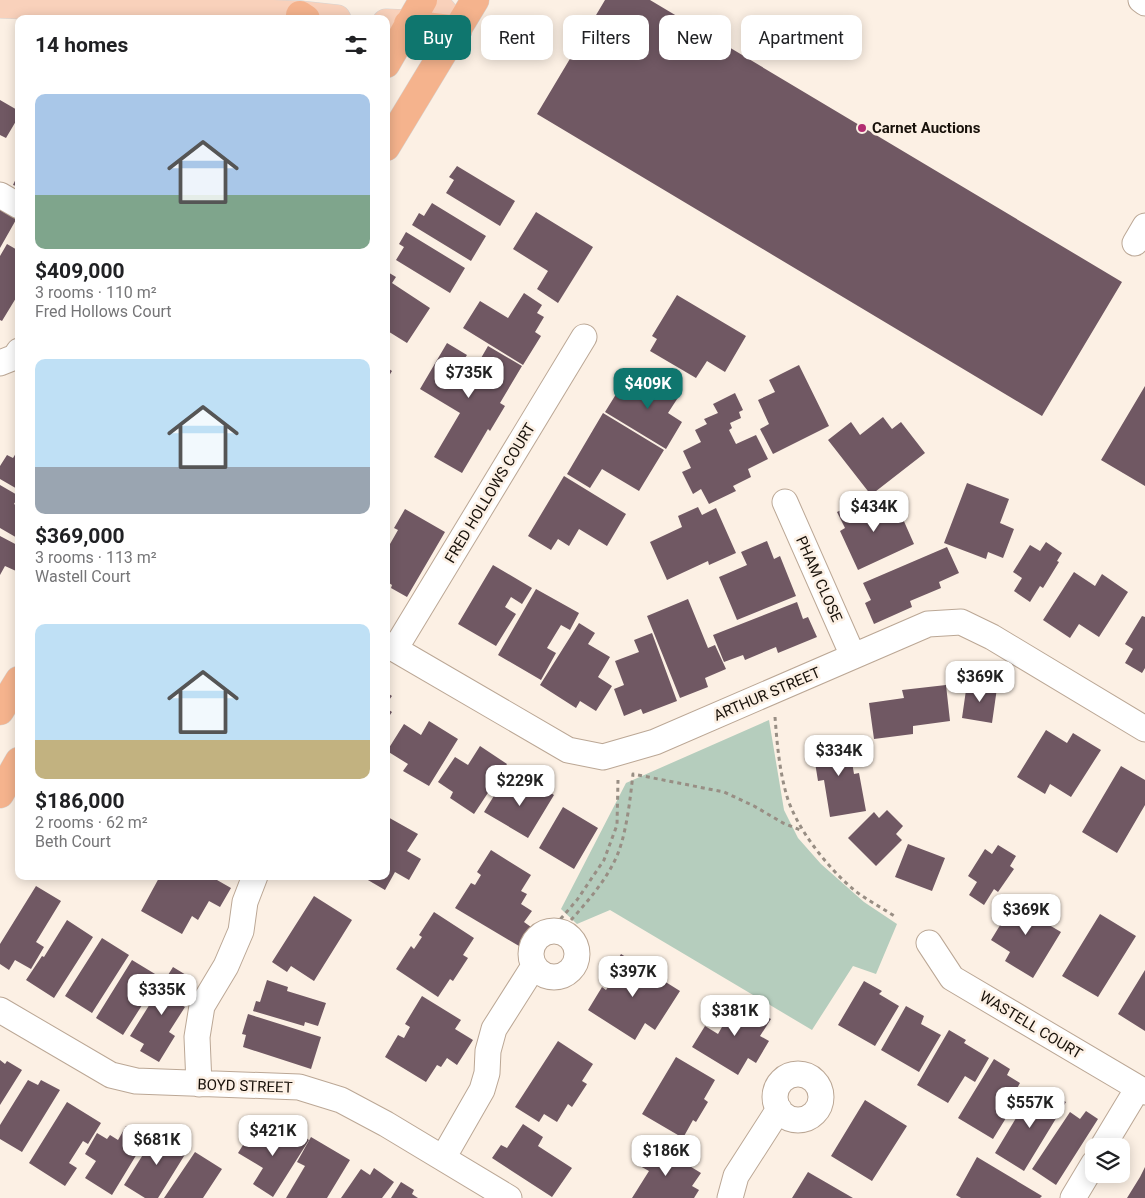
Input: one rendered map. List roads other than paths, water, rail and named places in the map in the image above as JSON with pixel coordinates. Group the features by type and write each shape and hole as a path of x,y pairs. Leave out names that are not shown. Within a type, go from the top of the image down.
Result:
{"highway":[{"path":"390,49 397,24 422,0"},
{"path":"467,15 476,0"},
{"path":"390,140 440,60"},
{"path":"0,712 15,687"},
{"path":"0,794 15,769"}],"main road":[{"path":"433,0 446,15"},
{"path":"0,4 256,15"}],"street":[{"path":"1140,0 1145,3"},
{"path":"0,195 15,204"},
{"name":"FRED HOLLOWS COURT","path":"391,646 584,337"},
{"path":"0,364 15,357"},
{"name":"PHAM CLOSE","path":"785,502 853,656"},
{"name":"ARTHUR STREET","path":"391,646 568,750 603,757 655,742 928,624 961,622 992,637 1145,729"},
{"path":"199,1084 198,1037 202,1006 226,966 241,931 245,902 253,880"},
{"path":"443,1158 482,1090 487,1073 488,1051 494,1029 534,966 532,947 540,936 561,926 564,932 573,940 578,951 575,965 566,974 549,977 534,966"},
{"name":"WASTELL COURT","path":"929,944 952,978 1142,1090"},
{"name":"BOYD STREET","path":"0,1010 111,1075 136,1081 299,1088 341,1100 386,1124 509,1198"},
{"path":"1109,1138 1142,1090"},
{"path":"730,1198 736,1176 779,1109"},
{"path":"1073,1198 1085,1178"}],"place":[{"name":"Carnet Auctions","path":"862,128"}]}
